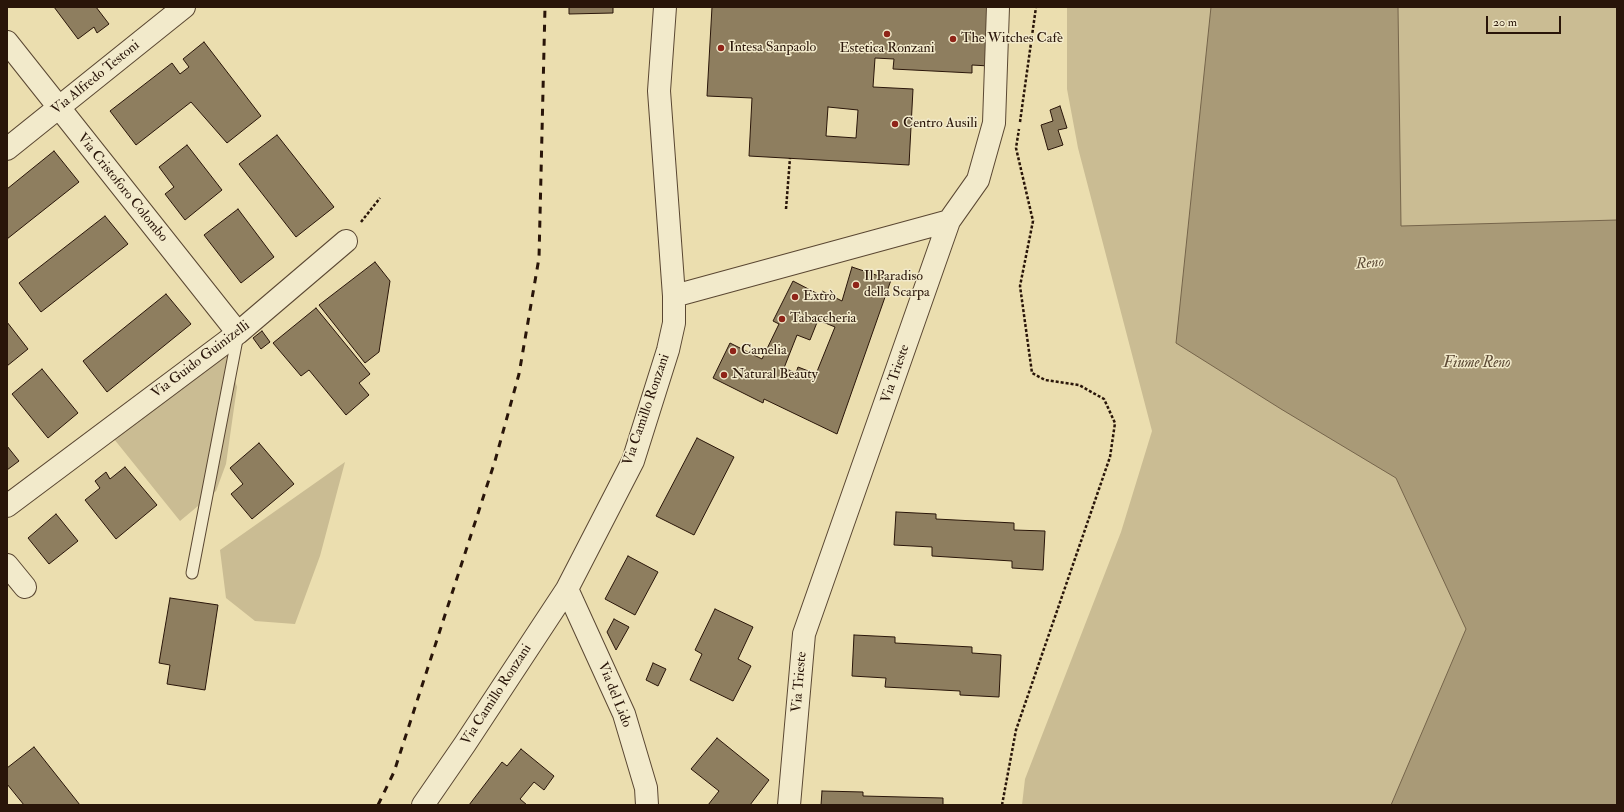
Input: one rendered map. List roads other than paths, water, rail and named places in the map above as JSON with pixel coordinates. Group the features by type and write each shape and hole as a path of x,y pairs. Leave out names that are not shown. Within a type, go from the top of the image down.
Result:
{"street":[{"name":"Via Alfredo Testoni","path":"7,149 184,7"},
{"name":"Via Camillo Ronzani","path":"423,805 567,589 633,461 668,350 674,323 674,296 659,91 665,7"},
{"name":"Via Trieste","path":"790,805 804,634 949,221 978,180 994,124 998,7"},
{"name":"Via Cristoforo Colombo","path":"7,42 238,333"},
{"path":"674,296 949,221"},
{"name":"Via Guido Guinizelli","path":"7,506 238,333 346,241"},
{"path":"7,565 24,587"},
{"name":"Via del Lido","path":"567,589 624,714 646,788 647,805"}],"lane":[{"path":"192,573 238,333"}],"water":[{"name":"Fiume Reno","path":"1211,7 1398,7 1401,226 1617,220 1617,805 1391,805 1466,629 1396,478 1281,409 1176,343"}],"railway":[{"path":"378,805 394,772 495,461 519,374 539,258 545,7"}],"place":[{"name":"Estetica Ronzani","path":"887,34"},
{"name":"The Witches Cafè","path":"953,39"},
{"name":"Intesa Sanpaolo","path":"721,48"},
{"name":"Centro Ausili","path":"895,124"},
{"name":"Il Paradiso della Scarpa","path":"856,285"},
{"name":"Extrò","path":"795,297"},
{"name":"Tabaccheria","path":"782,319"},
{"name":"Camelia","path":"733,351"},
{"name":"Natural Beauty","path":"724,375"}],"water label":[{"name":"Reno","path":"1370,264"}]}
